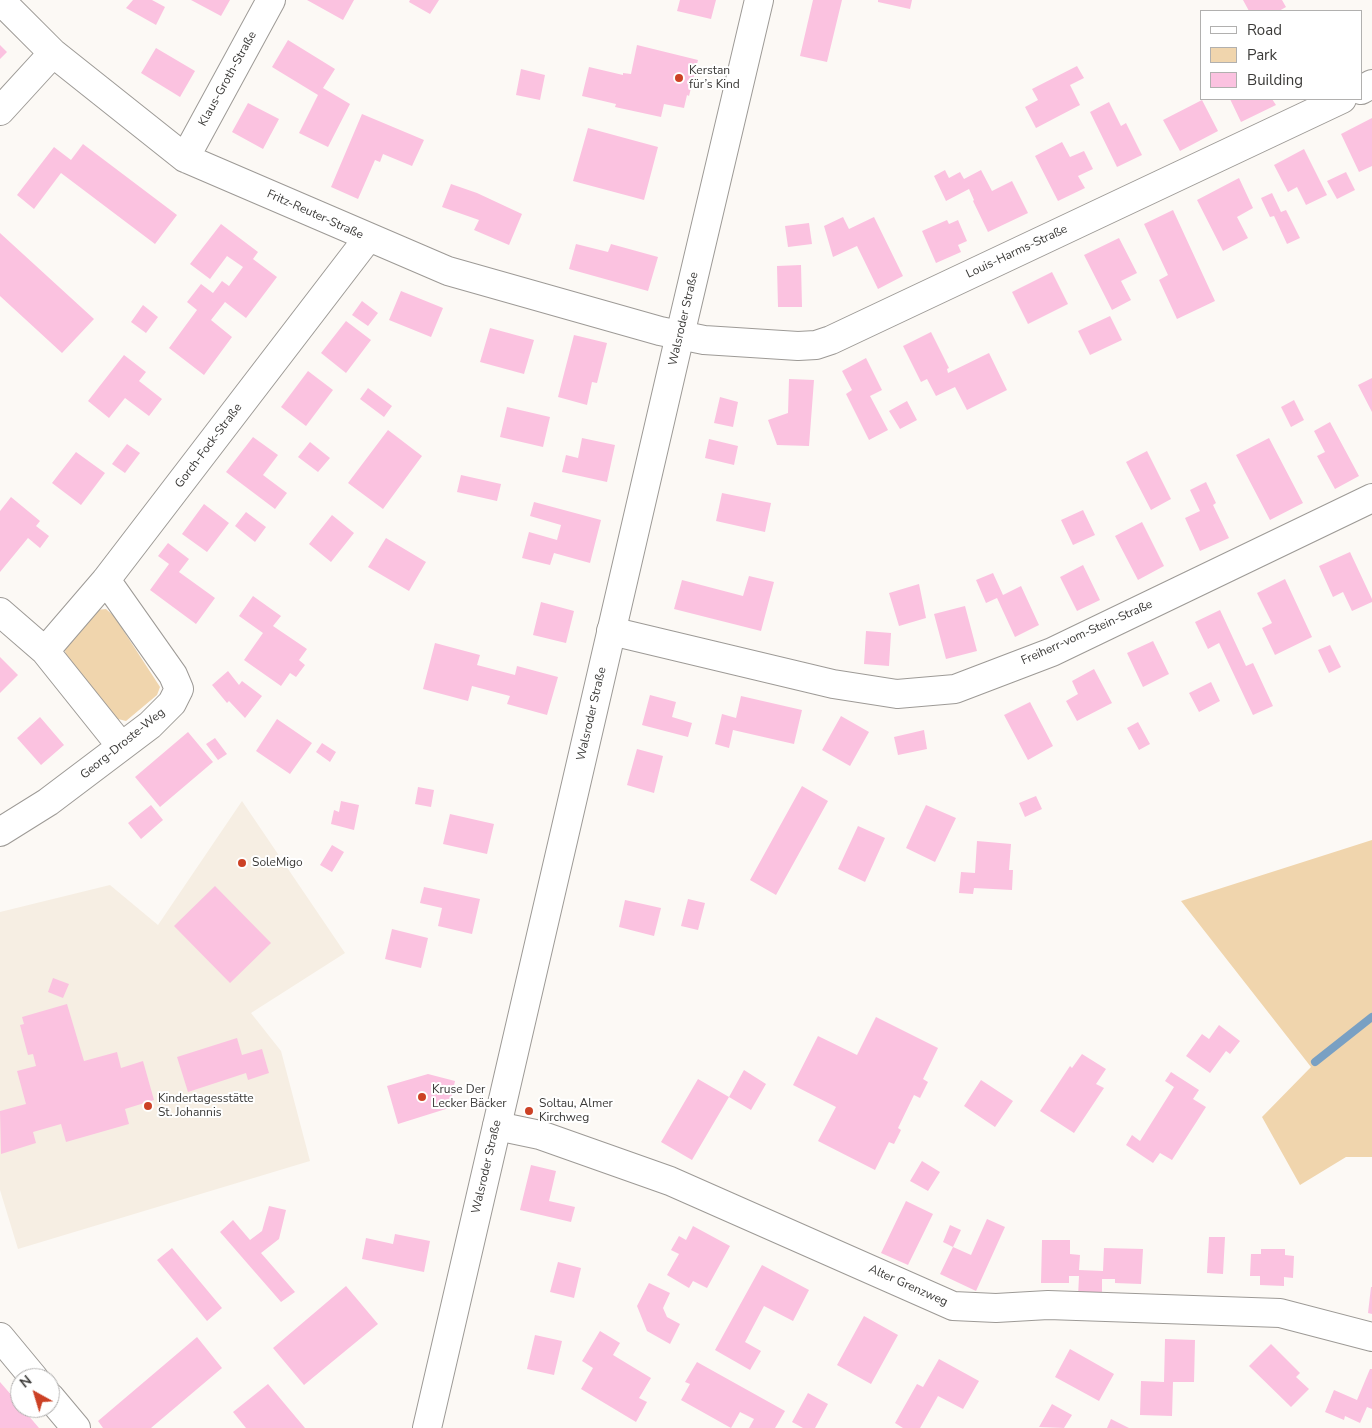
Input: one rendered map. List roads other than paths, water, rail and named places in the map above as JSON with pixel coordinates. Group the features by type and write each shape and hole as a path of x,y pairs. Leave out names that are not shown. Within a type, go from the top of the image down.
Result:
{"street":[{"name":"Fritz-Reuter-Straße","path":"0,0 53,52 185,158 448,271 660,331 692,338"},
{"name":"Klaus-Groth-Straße","path":"185,158 271,0"},
{"name":"Walsroder Straße","path":"427,1428 611,631 692,338 759,0"},
{"path":"0,111 53,52"},
{"name":"Louis-Harms-Straße","path":"692,338 798,346 816,345 831,340 1340,100"},
{"name":"Gorch-Fock-Straße","path":"45,651 106,580 368,238"},
{"name":"Freiherr-vom-Stein-Straße","path":"611,631 832,684 897,694 955,689 1052,652 1372,498"},
{"name":"Georg-Droste-Weg","path":"0,832 48,802 150,725 172,703 179,689 173,675 106,580"},
{"path":"0,612 45,651 121,746"},
{"name":"Alter Grenzweg","path":"497,1126 540,1135 670,1181 953,1306 996,1308 1048,1305 1280,1313 1372,1337"},
{"path":"0,1337 26,1368"},
{"path":"60,1409 76,1428"}],"waterway":[{"path":"1315,1062 1372,1017"}],"place":[{"name":"Kerstan für’s Kind","path":"679,78"},
{"name":"SoleMigo","path":"242,863"},
{"name":"Kruse Der Lecker Bäcker","path":"422,1097"},
{"name":"Kindertagesstätte St. Johannis","path":"148,1106"},
{"name":"Soltau, Almer Kirchweg","path":"529,1111"}]}
